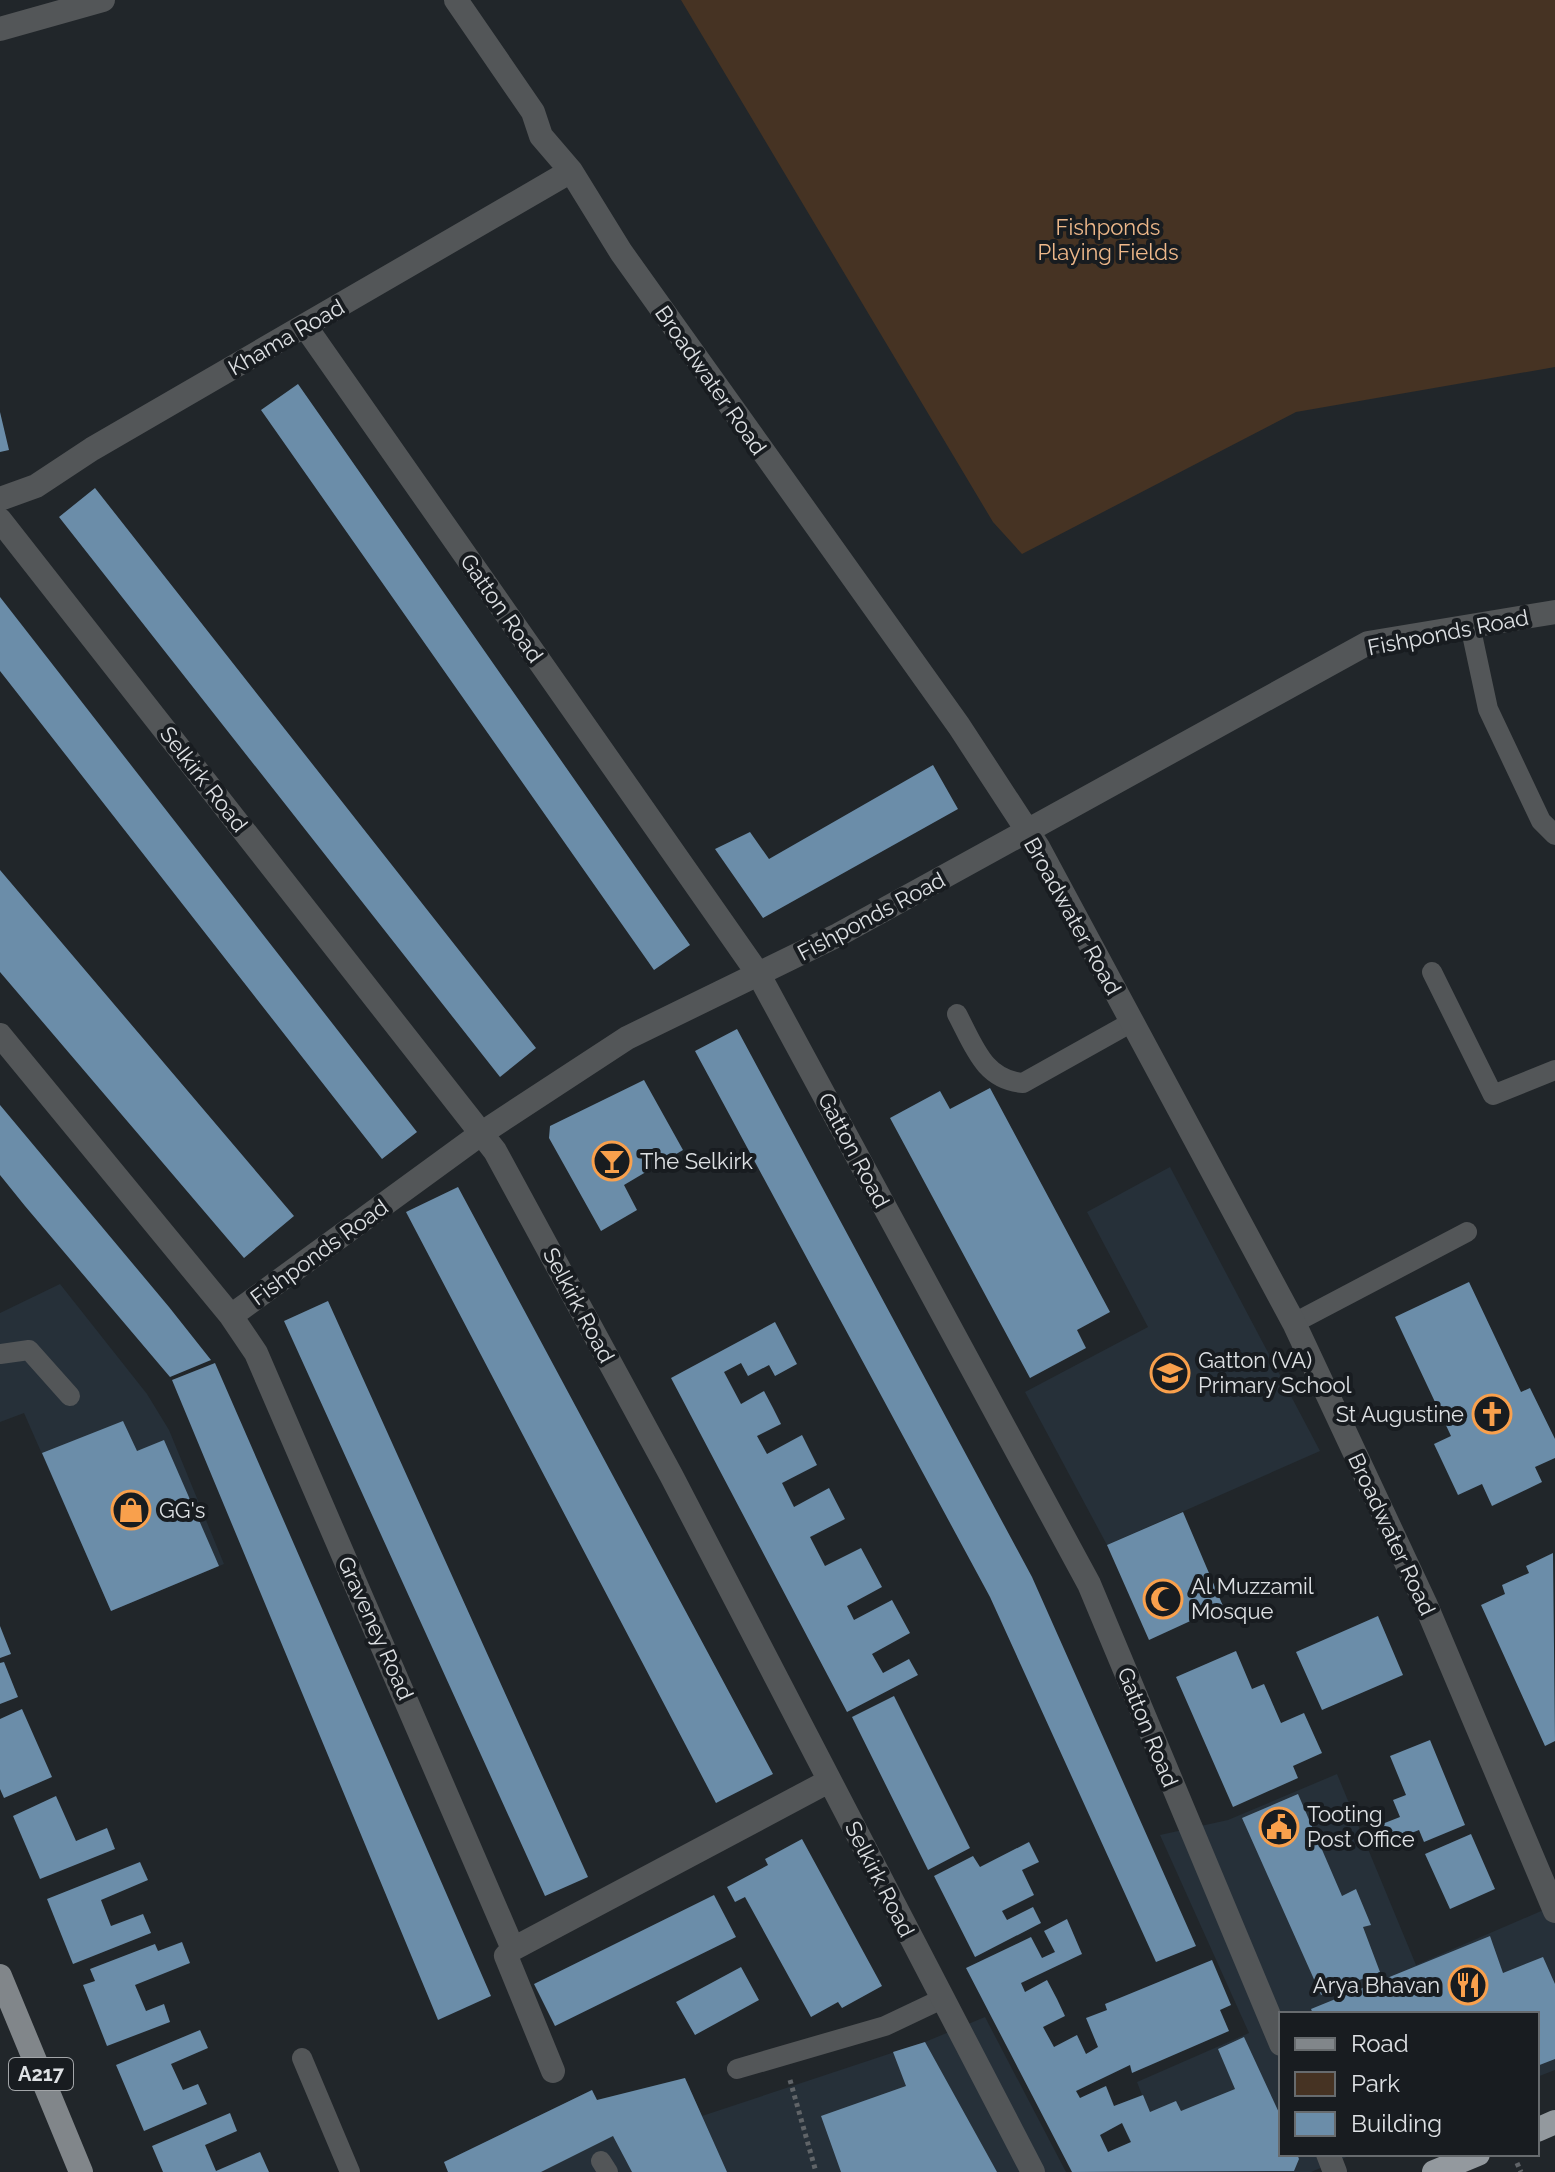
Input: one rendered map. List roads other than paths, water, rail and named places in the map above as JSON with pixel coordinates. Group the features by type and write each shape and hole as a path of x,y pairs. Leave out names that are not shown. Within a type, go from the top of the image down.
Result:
{"highway":[{"path":"1434,2172 1473,2156"}],"main road":[{"name":"A217","path":"0,1976 81,2172"}],"street":[{"path":"0,29 103,0"},
{"name":"Broadwater Road","path":"456,0 533,112 541,136 571,171 621,252 959,726 1027,833 1294,1323 1425,1603 1555,1911"},
{"name":"Khama Road","path":"0,499 36,486 92,449 571,171"},
{"name":"Gatton Road","path":"305,326 759,975 1089,1584 1279,2039"},
{"name":"Selkirk Road","path":"0,520 482,1133 671,1475 1033,2172"},
{"name":"Fishponds Road","path":"231,1316 482,1133 627,1038 759,975 1027,833 1368,643 1555,612"},
{"name":"Graveney Road","path":"0,1035 231,1316 256,1353 513,1949 506,1956 553,2071"},
{"path":"513,1949 829,1781"}],"lane":[{"path":"1470,625 1488,709 1541,821 1555,835"},
{"path":"1432,972 1493,1095 1555,1070"},
{"path":"957,1014 988,1071 1005,1081 1023,1083 1132,1022"},
{"path":"1294,1323 1467,1232"},
{"path":"0,1354 29,1350 70,1396"},
{"path":"737,2069 885,2026 942,1999"},
{"path":"302,2058 350,2172"}],"place":[{"name":"The Selkirk","path":"612,1161"},
{"name":"Gatton (VA) Primary School","path":"1170,1373"},
{"name":"St Augustine","path":"1492,1414"},
{"name":"GG's","path":"131,1510"},
{"name":"Al Muzzamil Mosque","path":"1163,1599"},
{"name":"Tooting Post Office","path":"1279,1827"},
{"name":"Arya Bhavan","path":"1468,1985"}],"park label":[{"name":"Fishponds Playing Fields","path":"1108,240"}]}
